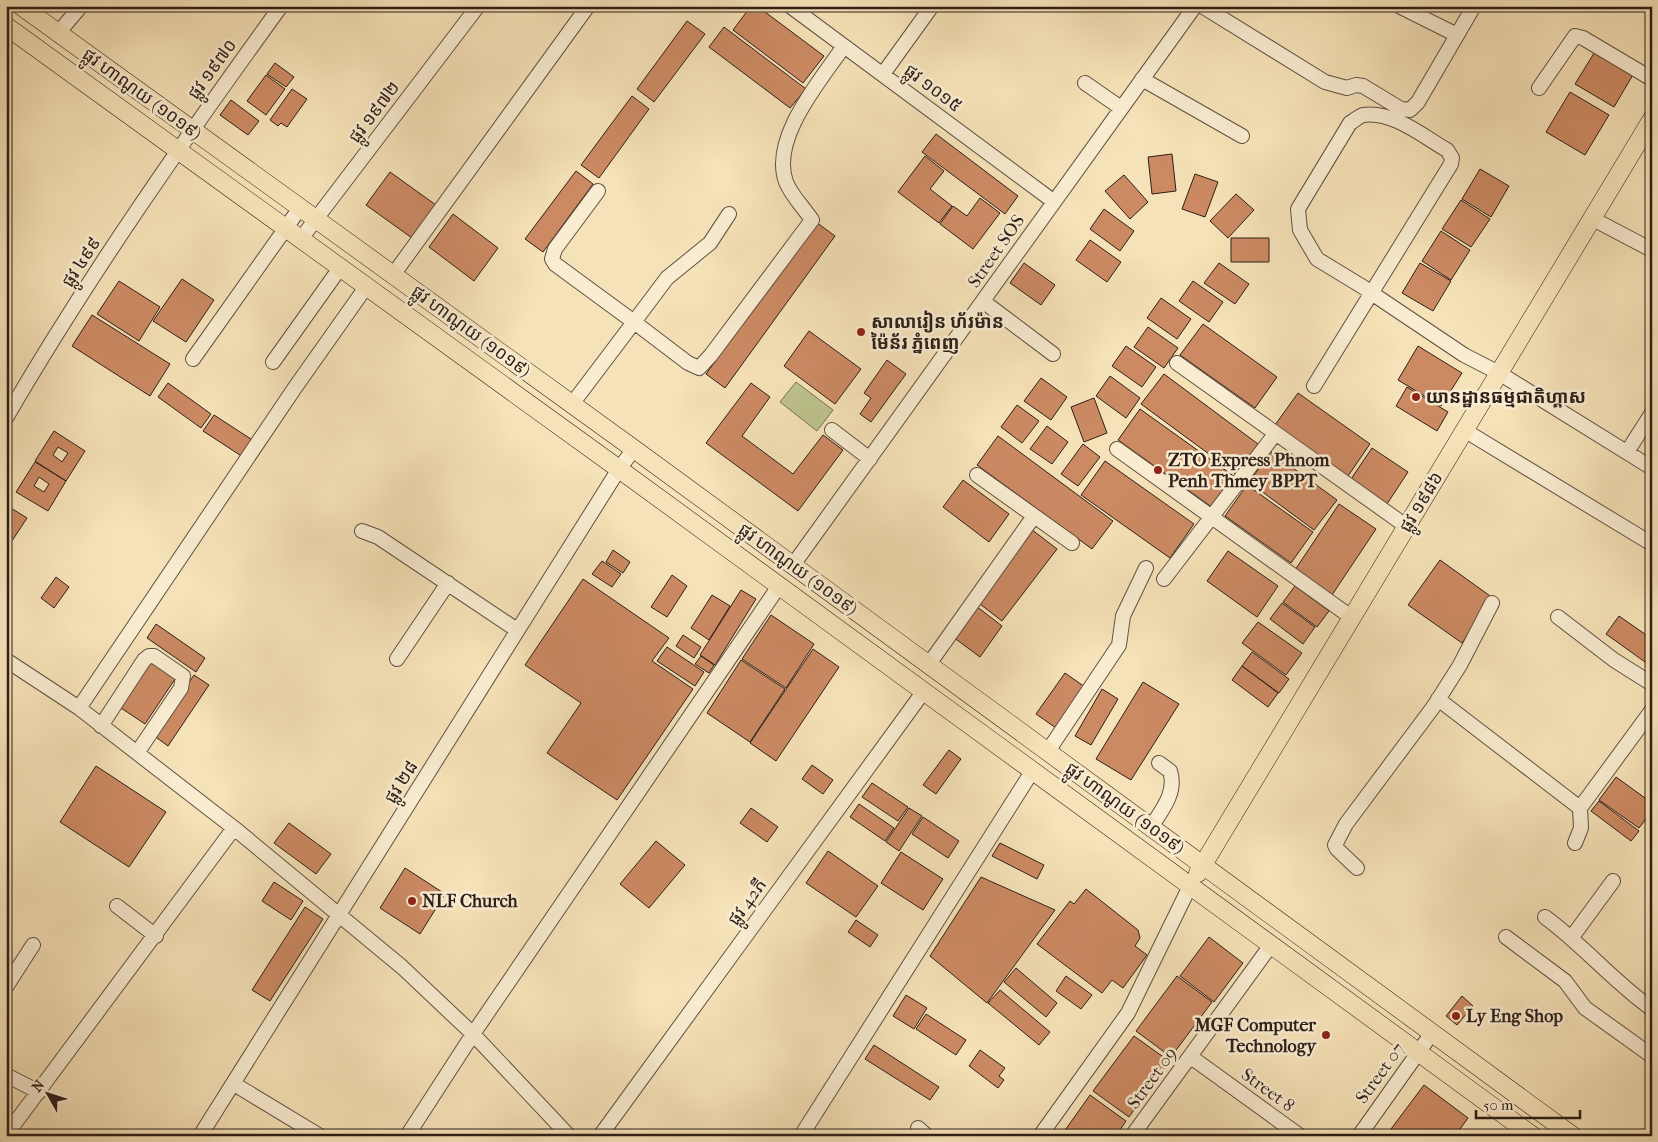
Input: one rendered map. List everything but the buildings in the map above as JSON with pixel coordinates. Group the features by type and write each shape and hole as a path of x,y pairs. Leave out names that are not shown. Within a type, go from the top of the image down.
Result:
{"main road":[{"name":"ផ្លូវ ហាណូយ (១០១៩)","path":"21,6 634,449 1573,1136"},
{"name":"ផ្លូវ ហាណូយ (១០១៩)","path":"6,26 300,240 619,468 1532,1136"},
{"name":"ផ្លូវ ១៩៨៦","path":"1190,886 1652,120"}],"street":[{"path":"58,33 80,6"},
{"name":"ផ្លូវ ១៩៧០","path":"191,129 281,6"},
{"name":"ផ្លូវ ១៩៧២","path":"300,240 478,6"},
{"path":"393,275 588,6"},
{"name":"ផ្លូវ ១០១៥","path":"790,6 1053,201"},
{"path":"883,74 932,6"},
{"name":"Street SOS","path":"793,566 984,302 1053,201 1195,6"},
{"path":"1202,6 1325,82 1347,88 1356,85 1363,86 1401,109 1410,110 1418,102 1474,6"},
{"path":"1399,6 1457,34"},
{"path":"1539,88 1571,39 1575,36 1583,38 1652,79"},
{"path":"598,191 555,249 552,259 555,264 688,364 700,368 812,220 786,182 783,155 794,119 844,46"},
{"path":"1142,79 1242,136"},
{"path":"1085,83 1121,108"},
{"path":"1314,386 1370,292 1451,164 1452,158 1447,150 1394,120 1380,116 1362,115 1350,123 1298,209 1300,230 1317,259 1370,292 1464,355 1499,373 1652,468"},
{"name":"ផ្លូវ ៤៩៩","path":"6,418 97,270 191,129"},
{"path":"193,358 300,208"},
{"path":"572,404 667,278 710,243 730,214"},
{"path":"1592,218 1652,250"},
{"path":"273,362 340,268"},
{"path":"78,708 294,389 366,287"},
{"path":"984,302 1053,354"},
{"path":"1177,363 1406,526"},
{"path":"1627,452 1652,413"},
{"path":"832,430 870,459"},
{"path":"1464,430 1652,544"},
{"path":"1164,579 1212,519 1275,434"},
{"name":"ផ្លូវ ២៨","path":"200,1136 341,915 619,468 634,449"},
{"path":"1117,449 1351,617"},
{"path":"977,475 1072,543"},
{"path":"929,664 1034,516"},
{"path":"362,531 378,537 517,630"},
{"path":"1048,751 1119,645 1123,616 1146,568"},
{"path":"397,659 448,583"},
{"path":"407,1136 473,1034 779,586"},
{"path":"1357,868 1337,849 1335,845 1337,839 1438,699 1460,665 1492,603"},
{"path":"1558,617 1614,660 1652,684"},
{"path":"101,726 144,660 149,656 154,656 183,676 181,688 137,753"},
{"path":"6,661 78,708 234,828 341,915 402,967 473,1034 569,1136"},
{"name":"ផ្លូវ 42ភី","path":"600,1136 924,691"},
{"path":"1438,699 1580,808"},
{"path":"1574,843 1581,828 1580,808 1652,710"},
{"path":"1151,827 1168,800 1171,790 1170,771 1159,763"},
{"path":"800,1136 1033,770"},
{"path":"6,1135 156,936 234,828"},
{"path":"1572,937 1613,881"},
{"path":"1040,1136 1128,1013 1190,886"},
{"path":"116,906 156,936"},
{"path":"1545,917 1572,937 1652,1009"},
{"path":"1506,938 1565,980 1586,1008 1652,1056"},
{"path":"6,987 34,945"},
{"name":"Street 09","path":"1132,1136 1271,945"},
{"name":"Street 07","path":"1359,1136 1432,1033"},
{"name":"Street 8","path":"1191,1057 1300,1136"},
{"path":"6,1075 39,1092"},
{"path":"234,1084 320,1136"}],"green space":[{"path":"796,382 833,410 817,431 780,402"}],"place":[{"name":"សាលារៀន ហ័រម៉ាន ម៉ៃន័រ ភ្នំពេញ","path":"861,332"},
{"name":"យានដ្ឋានធម្មជាតិហ្គាស","path":"1416,397"},
{"name":"ZTO Express Phnom Penh Thmey BPPT","path":"1158,470"},
{"name":"NLF Church","path":"412,901"},
{"name":"Ly Eng Shop","path":"1456,1016"},
{"name":"MGF Computer Technology","path":"1326,1035"}]}
